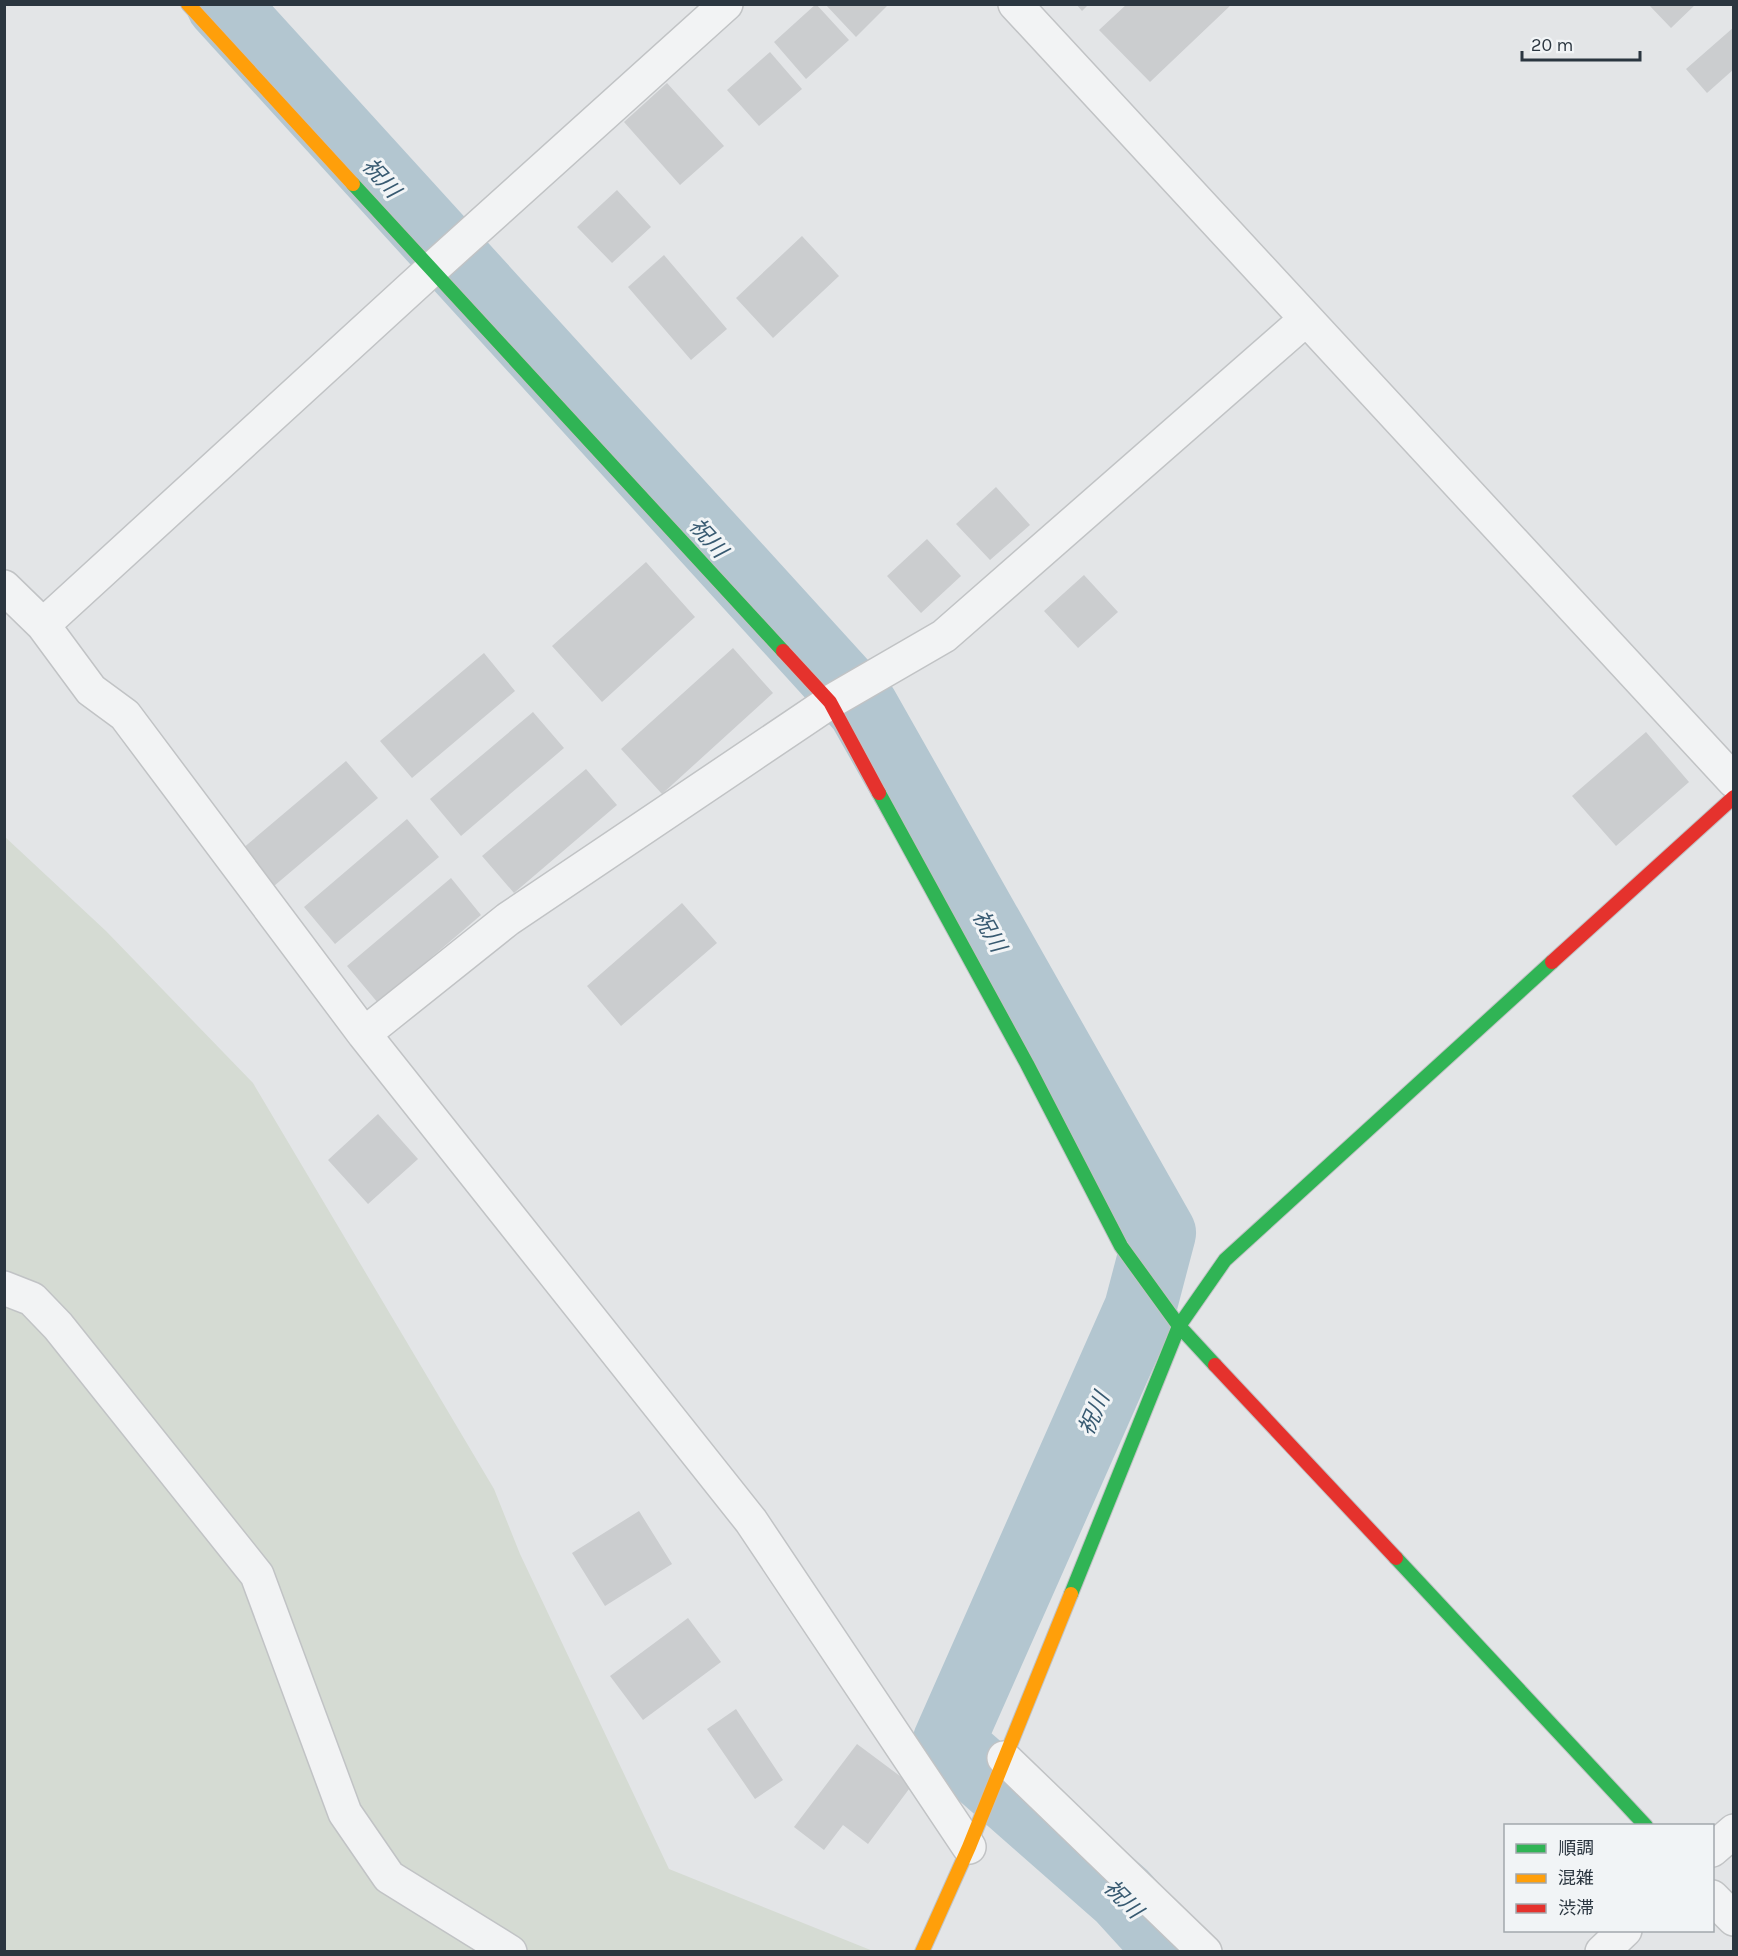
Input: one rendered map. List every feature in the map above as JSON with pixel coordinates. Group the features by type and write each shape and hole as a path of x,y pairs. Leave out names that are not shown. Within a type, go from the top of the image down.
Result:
{"street":[{"path":"188,4 830,702 1028,1064 1121,1246 1179,1326 1645,1824"},
{"path":"43,625 726,4"},
{"path":"1015,4 1305,320 1734,780"},
{"path":"364,1034 508,920 830,702 944,636 1305,320"},
{"path":"4,587 43,625 91,690 125,715 364,1034 751,1521 969,1847"},
{"path":"922,1952 969,1847 1179,1326 1225,1260 1734,797"},
{"path":"4,1288 32,1299 58,1326 257,1575 345,1813 389,1877 510,1952"},
{"path":"1004,1758 1205,1952"},
{"path":"1714,1849 1734,1831"},
{"path":"1714,1898 1734,1920"},
{"path":"1602,1952 1623,1932"}],"shaded area":[{"path":"4,836 106,931 253,1083 494,1489 520,1554 669,1869 873,1951 5,1951"}],"building":[{"path":"816,4 849,40 806,79 774,42"},
{"path":"825,4 889,4 856,37"},
{"path":"1076,4 1089,4 1082,11"},
{"path":"1127,4 1232,4 1150,82 1099,30"},
{"path":"1648,4 1696,4 1671,28"},
{"path":"1734,27 1734,69 1707,93 1686,69"},
{"path":"770,52 802,89 759,126 727,90"},
{"path":"667,83 724,146 680,185 624,122"},
{"path":"617,190 651,227 612,263 577,227"},
{"path":"802,236 839,276 773,338 736,298"},
{"path":"664,255 727,329 691,360 628,287"},
{"path":"996,487 1030,525 990,560 956,524"},
{"path":"927,539 961,576 921,613 887,576"},
{"path":"646,562 695,617 602,702 552,646"},
{"path":"1084,575 1118,612 1078,648 1044,611"},
{"path":"733,648 773,693 662,794 621,749"},
{"path":"484,653 515,691 412,778 380,741"},
{"path":"533,712 564,748 461,836 430,799"},
{"path":"1646,732 1689,782 1616,846 1572,796"},
{"path":"346,761 378,798 274,886 242,849"},
{"path":"586,769 617,805 514,893 482,856"},
{"path":"407,819 439,857 335,944 304,907"},
{"path":"451,878 481,915 378,1003 347,966"},
{"path":"682,903 717,943 621,1026 587,986"},
{"path":"378,1114 418,1159 368,1204 328,1160"},
{"path":"639,1511 672,1564 605,1606 572,1553"},
{"path":"688,1618 721,1662 643,1720 610,1676"},
{"path":"736,1709 783,1780 755,1799 707,1729"},
{"path":"857,1744 912,1785 868,1844 843,1825 824,1850 794,1827"}],"waterway":[{"name":"祝川","path":"222,4 863,708 1160,1233 1140,1309 948,1743 1122,1896 1173,1952"}],"traffic: fast":[{"path":"353,184 783,651"},
{"path":"879,793 1027,1064 1121,1246 1179,1326 1215,1365"},
{"path":"1071,1594 1179,1326 1225,1260 1552,962"},
{"path":"1396,1558 1644,1824"}],"traffic: slow":[{"path":"188,4 353,184"},
{"path":"922,1952 969,1847 1071,1594"}],"traffic: jam":[{"path":"783,651 830,702 879,793"},
{"path":"1552,962 1734,797"},
{"path":"1215,1365 1396,1558"}]}
